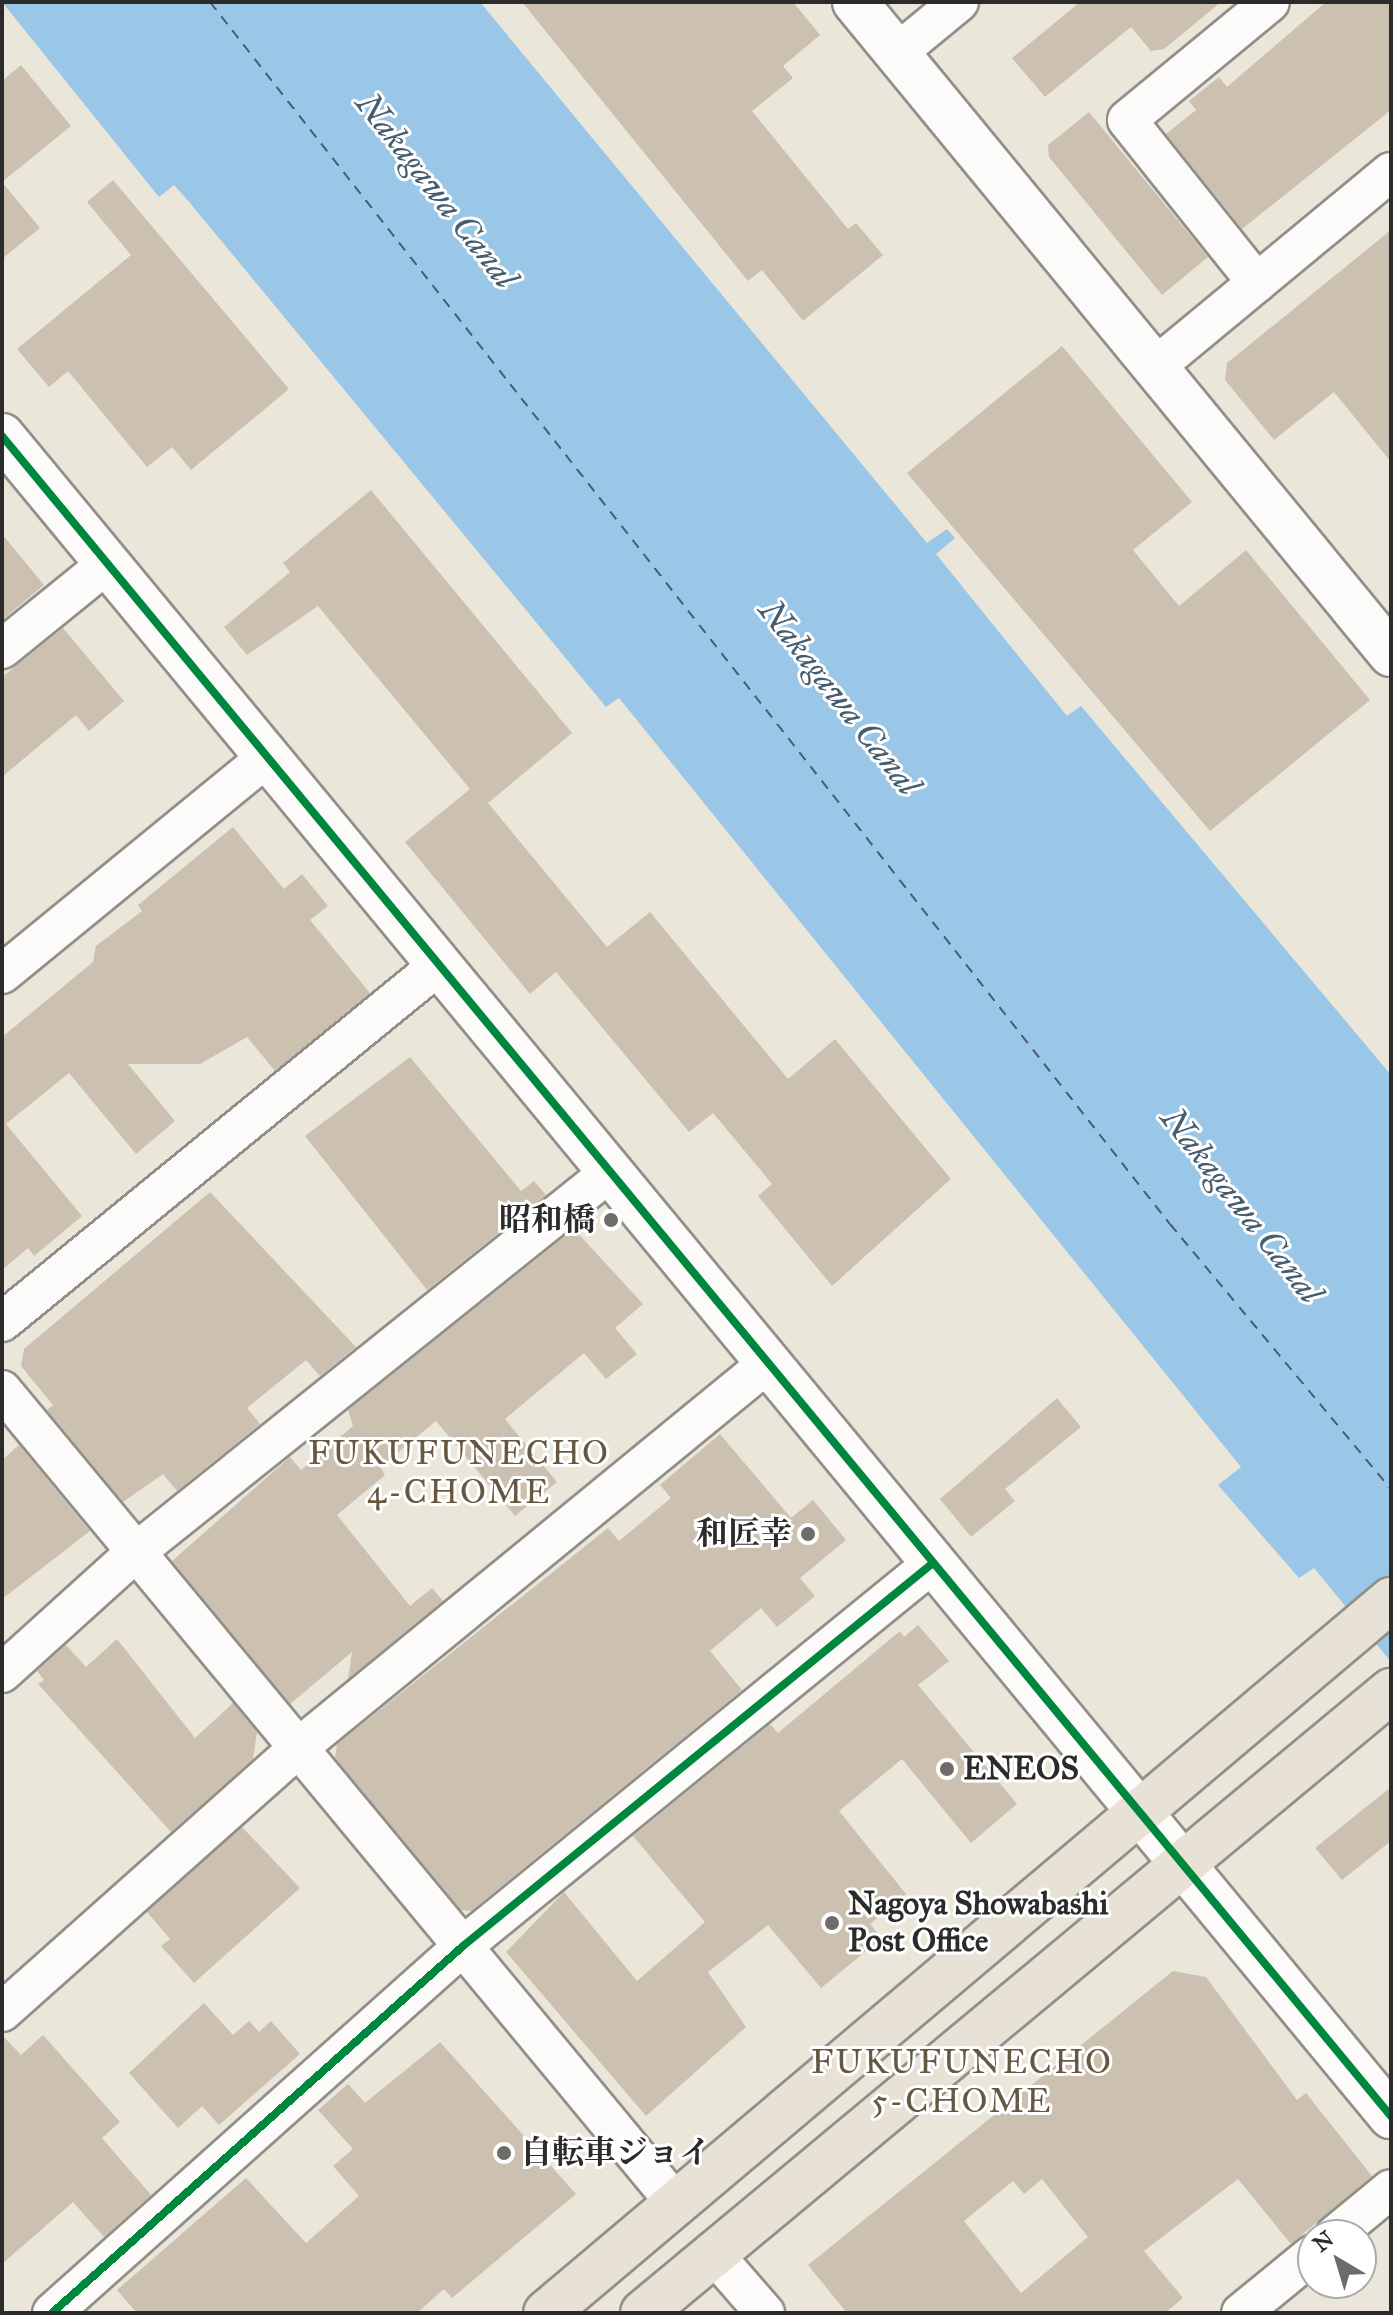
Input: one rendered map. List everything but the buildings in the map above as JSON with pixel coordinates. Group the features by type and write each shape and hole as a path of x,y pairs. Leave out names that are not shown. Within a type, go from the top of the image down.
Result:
{"highway":[{"path":"546,2313 673,2200 1391,1600"},
{"path":"643,2313 712,2252 1385,1696"}],"street":[{"path":"855,2 1391,654"},
{"path":"897,53 959,2"},
{"path":"1257,283 1127,120 1270,2"},
{"path":"1155,367 1391,172"},
{"path":"2,436 1391,2116"},
{"path":"2,649 107,564"},
{"path":"2,974 267,757"},
{"path":"2,1322 439,965"},
{"path":"2,1673 136,1552 610,1172"},
{"path":"2,2012 298,1748 768,1363"},
{"path":"2,1390 673,2200"},
{"path":"52,2313 463,1946 933,1563"},
{"path":"1354,2219 1391,2189"},
{"path":"712,2252 765,2313"},
{"path":"1241,2313 1297,2267"}],"water":[{"name":"Nakagawa Canal","path":"2,2 480,2 927,543 947,529 955,538 936,554 1067,716 1081,706 1391,1075 1391,1662 1314,1568 1299,1578 1218,1485 1241,1467 619,698 606,707 190,203 174,185 159,197"}],"ferry route":[{"path":"210,2 1170,1224 1391,1489"}],"cycle path":[{"path":"2,436 1391,2116"},
{"path":"52,2313 463,1946 933,1563"}],"place":[{"name":"昭和橋","path":"611,1220"},
{"name":"和匠幸","path":"808,1534"},
{"name":"ENEOS","path":"947,1769"},
{"name":"Nagoya Showabashi Post Office","path":"832,1923"},
{"name":"自転車ジョイ","path":"504,2153"}],"district":[{"name":"FUKUFUNECHO 4-CHOME","path":"459,1472"},
{"name":"FUKUFUNECHO 5-CHOME","path":"962,2080"}]}
